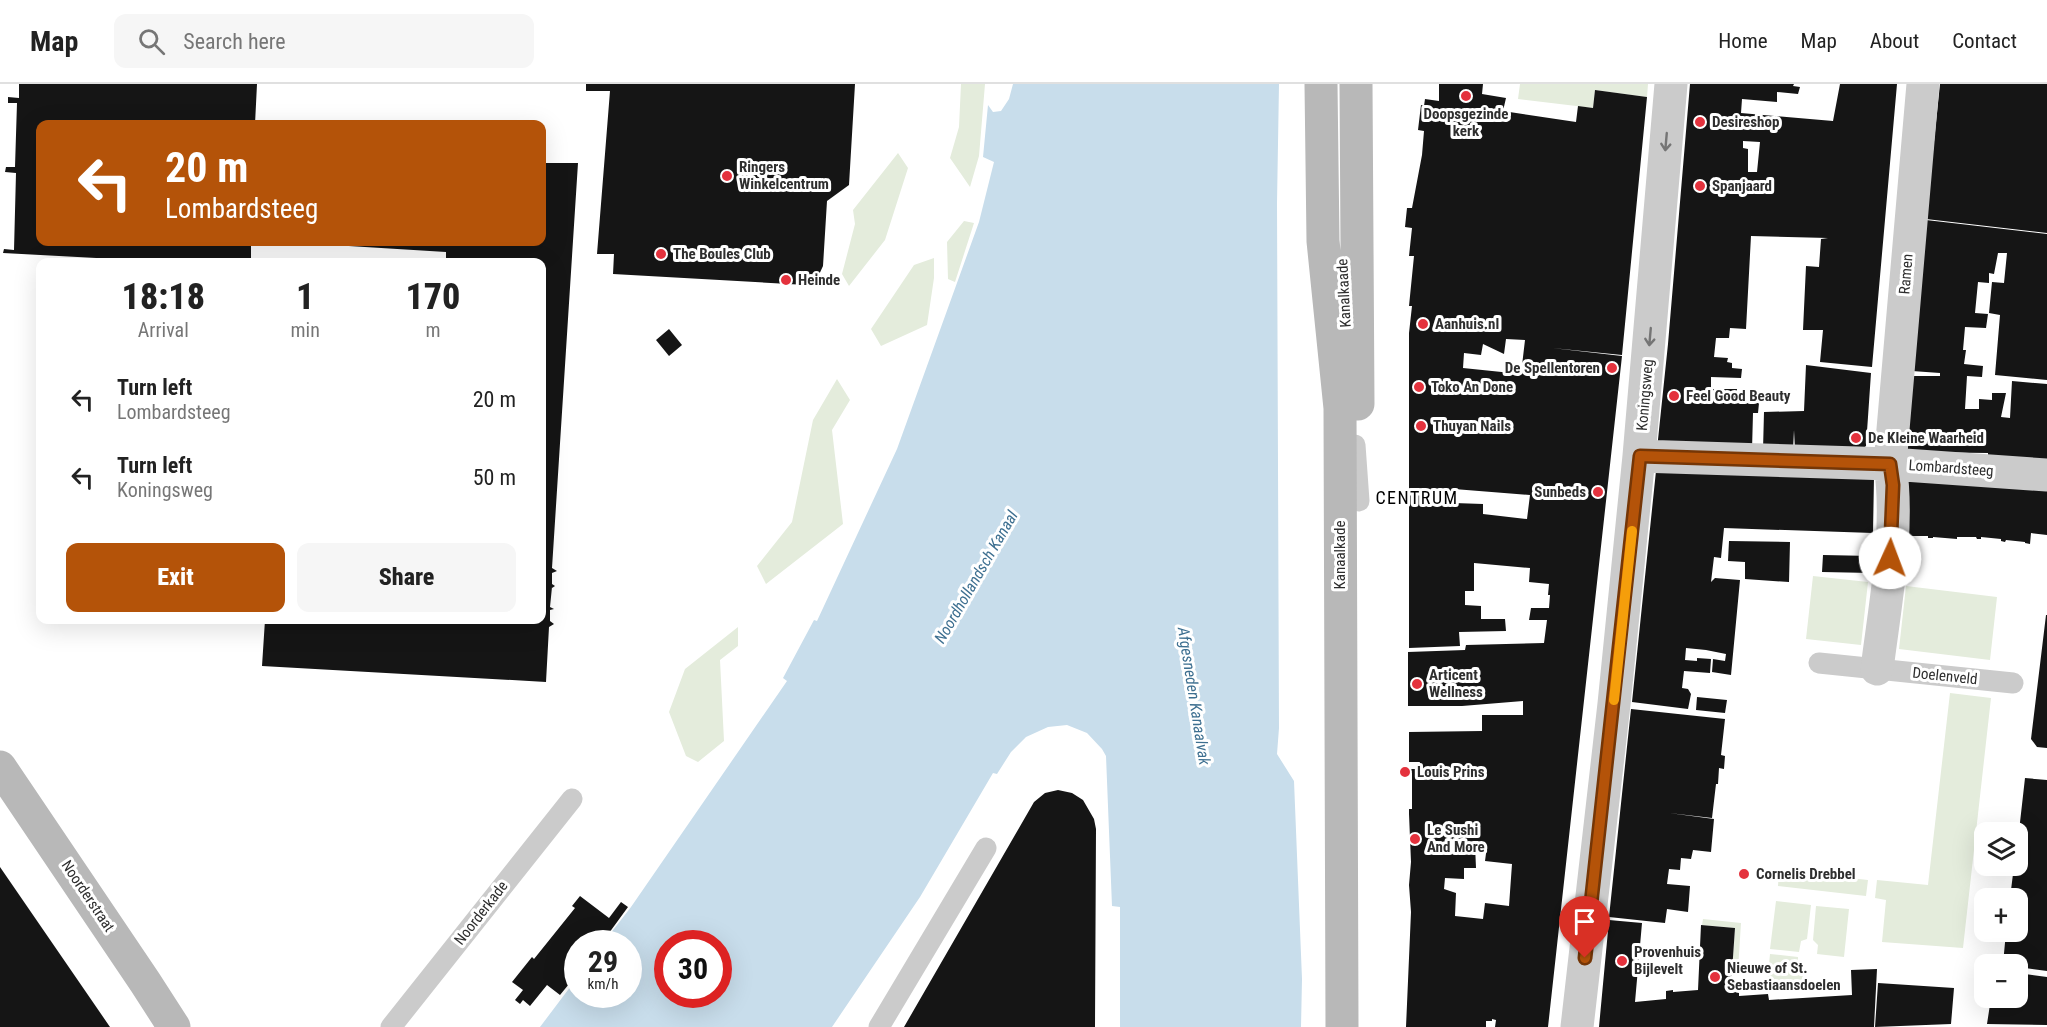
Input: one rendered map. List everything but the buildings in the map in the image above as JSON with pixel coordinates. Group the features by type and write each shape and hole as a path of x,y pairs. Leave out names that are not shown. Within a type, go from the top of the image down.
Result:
{"street":[{"name":"Kanaalkade","path":"1321,84 1323,242 1340,408 1342,1027"},
{"name":"Kanaalkade","path":"1356,84 1360,1027"},
{"name":"Koningsweg","path":"1577,1027 1640,456 1671,84"},
{"name":"Ramen","path":"1890,464 1923,84"},
{"name":"Lombardsteeg","path":"1640,456 1890,464 2047,475"},
{"path":"1877,669 1890,558 1893,485 1890,464"},
{"name":"Noorderstraat","path":"0,767 174,1027"}],"lane":[{"name":"Kanalkaade","path":"1340,84 1342,288 1359,501"},
{"name":"Doelenveld","path":"1819,663 2013,683"},
{"name":"Noorderkade","path":"391,1027 572,799"},
{"path":"879,1027 986,848"}],"green space":[{"path":"961,84 985,84 979,156 970,187 950,158 959,127"},
{"path":"1520,84 1648,84 1647,97 1595,90 1593,108 1518,99"},
{"path":"898,153 908,168 885,240 849,286 842,274 855,224 853,210"},
{"path":"964,221 974,223 955,282 948,279 947,242"},
{"path":"934,258 934,278 927,325 881,346 871,329 914,265"},
{"path":"837,379 850,400 832,430 843,524 766,584 757,566 792,522 813,420"},
{"path":"1813,576 1868,582 1861,645 1806,639"},
{"path":"1906,586 1997,597 1990,660 1899,649"},
{"path":"738,627 738,646 720,660 724,741 698,762 686,756 669,712 685,669"},
{"path":"1950,693 1991,698 1977,822 1974,822 1974,850 1963,948 1882,942 1886,900 1875,898 1877,880 1928,885"},
{"path":"1779,870 1868,880 1866,896 1778,886"},
{"path":"1776,901 1811,905 1807,939 1801,941 1799,952 1770,949"},
{"path":"1816,906 1849,909 1844,957 1817,954 1818,945 1813,940"},
{"path":"1703,919 1741,923 1738,970 1732,970 1735,928 1702,925"},
{"path":"1770,954 1798,957 1798,971 1803,974 1802,985 1767,986"}],"water":[{"path":"1013,84 1279,84 1277,203 1279,728 1277,754 1294,781 1302,979 1301,1027 1120,1027 1120,907 1112,906 1106,756 1087,733 1067,725 1048,727 1026,737 1011,752 997,774 993,773 920,897 832,1027 540,1027 564,995 564,1008 642,1008 642,930 613,930 787,681 783,678 814,620 817,621 897,449 979,222 994,162 983,157 988,105 993,112 1001,111 1009,99"}],"slow traffic":[{"path":"1614,700 1632,531"}],"place":[{"name":"Doopsgezinde kerk","path":"1466,96"},
{"name":"Desireshop","path":"1700,122"},
{"name":"Ringers Winkelcentrum","path":"727,176"},
{"name":"Spanjaard","path":"1700,186"},
{"name":"The Boules Club","path":"661,254"},
{"name":"Heinde","path":"786,280"},
{"name":"Aanhuis.nl","path":"1423,324"},
{"name":"De Spellentoren","path":"1612,368"},
{"name":"Toko An Done","path":"1419,387"},
{"name":"Feel Good Beauty","path":"1674,396"},
{"name":"Thuyan Nails","path":"1421,426"},
{"name":"De Kleine Waarheid","path":"1856,438"},
{"name":"Sunbeds","path":"1598,492"},
{"name":"Articent Wellness","path":"1417,684"},
{"name":"Louis Prins","path":"1405,772"},
{"name":"Le Sushi And More","path":"1415,839"},
{"name":"Cornelis Drebbel","path":"1744,874"},
{"name":"Provenhuis Bijlevelt","path":"1622,961"},
{"name":"Nieuwe of St. Sebastiaansdoelen","path":"1715,977"}],"district":[{"name":"CENTRUM","path":"1417,497"}],"route":[{"path":"1585,958 1640,456 1890,464 1893,485 1890,558"}],"water label":[{"name":"Noordhollandsch Kanaal","path":"976,577"},
{"name":"Afgesneden Kanaalvak","path":"1194,696"}]}
